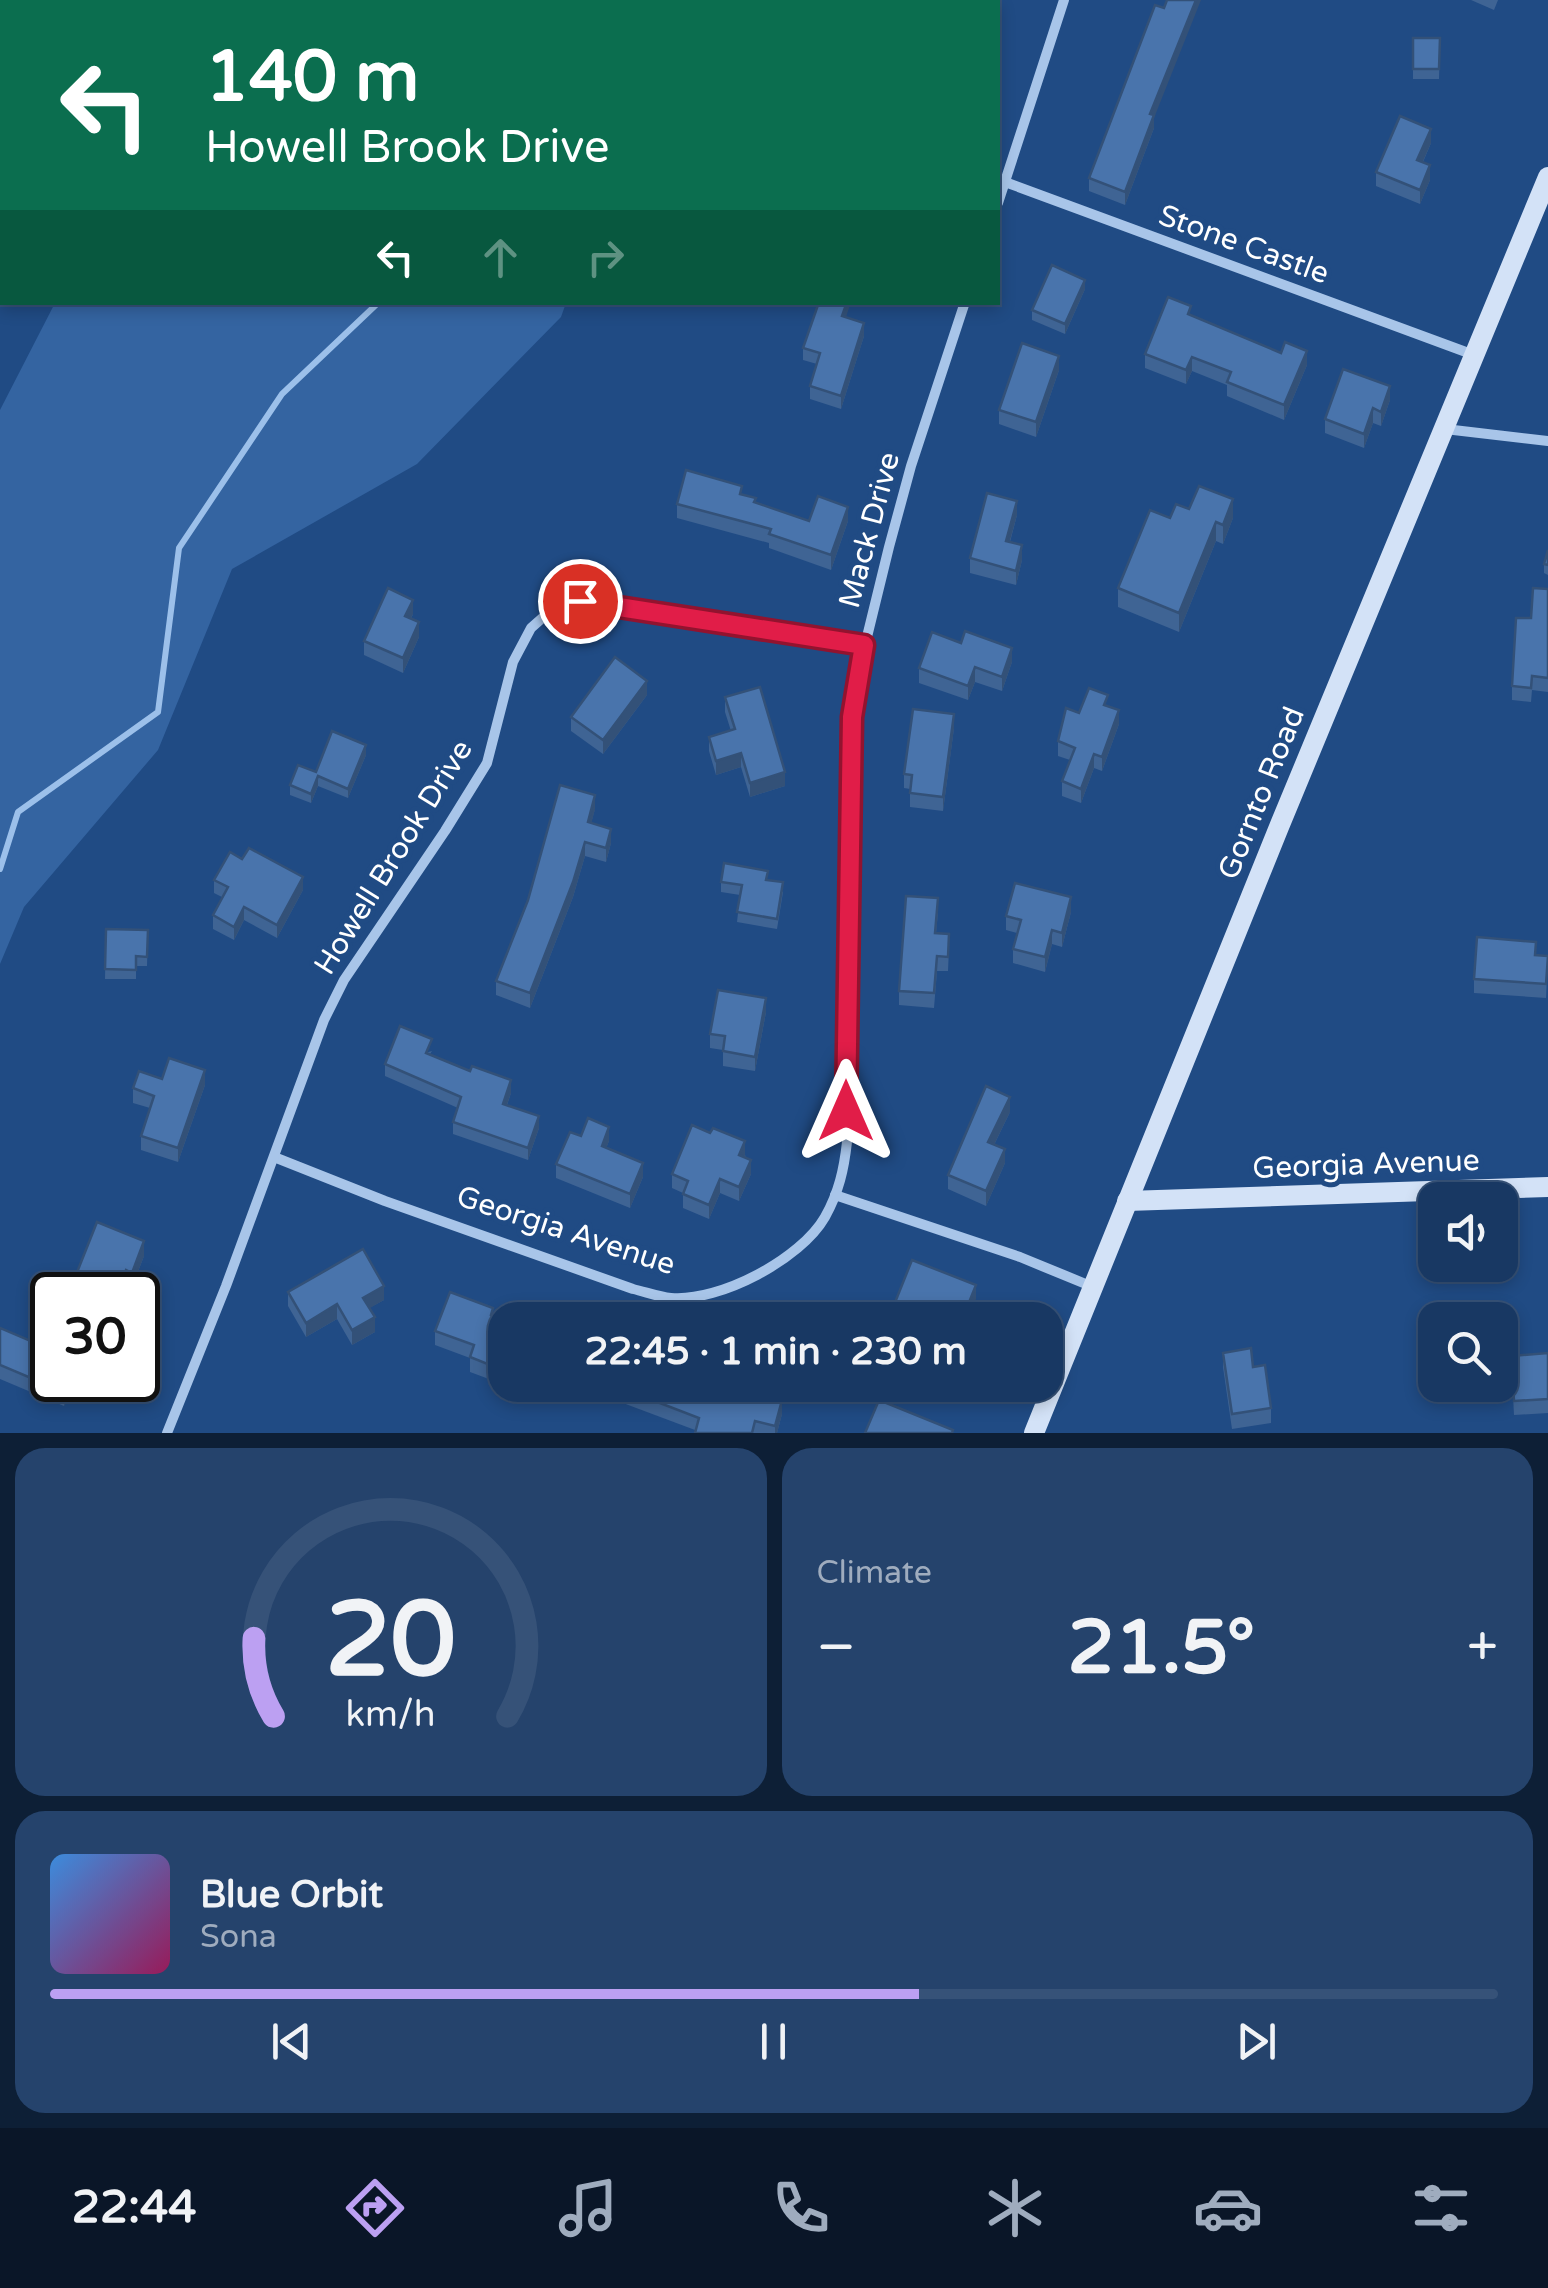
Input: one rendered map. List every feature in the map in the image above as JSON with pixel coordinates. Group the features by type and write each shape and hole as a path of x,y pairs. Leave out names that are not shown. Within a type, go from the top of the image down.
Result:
{"main road":[{"name":"Gornto Road","path":"1034,1433 1548,177"},
{"name":"Georgia Avenue","path":"1127,1202 1548,1187"}],"street":[{"path":"1001,183 1064,0"},
{"name":"Stone Castle","path":"1001,183 1474,355"},
{"name":"Mack Drive","path":"835,1194 844,1176 847,1142 852,717 864,645 911,466 964,305"},
{"path":"1443,428 1548,441"},
{"name":"Howell Brook Drive","path":"167,1433 324,1020 344,980 487,763 513,662 531,628 558,604 580,601 864,645"},
{"name":"Georgia Avenue","path":"274,1156 385,1201 633,1289 671,1298 698,1297 734,1286 767,1269 802,1245 824,1219 835,1194"},
{"path":"835,1194 1020,1257 1093,1287"}],"shaded area":[{"path":"54,305 565,305 561,317 417,464 232,569 158,750 24,907 0,964 0,410"}],"building":[{"path":"1167,0 1196,0 1150,114 1154,115 1125,192 1089,178 1155,5 1164,8"},
{"path":"1413,38 1440,38 1439,69 1413,69"},
{"path":"1400,116 1431,129 1417,160 1430,165 1420,190 1376,172"},
{"path":"1052,265 1085,280 1065,324 1032,310"},
{"path":"1168,297 1191,306 1188,314 1281,353 1285,342 1307,351 1284,405 1227,382 1231,372 1192,357 1186,370 1145,354"},
{"path":"818,305 846,305 842,316 864,323 841,396 810,386 820,353 803,348"},
{"path":"1022,343 1059,356 1036,422 999,410"},
{"path":"1343,369 1390,386 1381,412 1373,408 1364,434 1325,419"},
{"path":"686,470 742,486 740,494 756,498 754,502 809,521 818,496 848,507 831,555 769,534 771,529 677,504"},
{"path":"1199,486 1233,499 1223,525 1216,522 1179,613 1118,588 1150,510 1170,518 1176,504 1189,509"},
{"path":"987,493 1017,501 1006,541 1022,545 1016,571 970,558"},
{"path":"388,588 413,600 405,616 419,622 403,658 364,641"},
{"path":"1533,588 1548,589 1548,678 1532,676 1531,688 1512,686 1516,618 1531,618"},
{"path":"965,631 1012,648 1002,677 975,667 968,686 919,668 932,632 961,643"},
{"path":"615,657 647,681 603,740 571,717"},
{"path":"760,687 785,772 750,783 741,753 716,761 709,737 735,729 725,697"},
{"path":"1089,688 1108,695 1104,705 1119,710 1102,757 1094,754 1081,789 1062,781 1075,748 1058,741 1066,708 1079,713"},
{"path":"913,709 954,714 943,797 910,793 912,775 904,774"},
{"path":"332,731 366,745 348,789 318,776 311,794 290,785 298,765 316,772"},
{"path":"560,785 595,795 588,822 611,829 606,848 585,842 530,993 496,981 528,900"},
{"path":"249,848 303,877 277,925 244,907 234,927 213,915 228,887 214,880 230,852 242,859"},
{"path":"724,863 768,871 766,880 783,882 777,919 737,912 742,885 721,882"},
{"path":"1015,883 1071,897 1062,933 1052,930 1045,957 1013,949 1021,920 1006,916"},
{"path":"906,896 938,898 935,933 949,934 948,957 937,956 934,993 899,991"},
{"path":"106,929 148,930 147,957 136,956 136,970 105,969"},
{"path":"1477,937 1536,942 1535,955 1548,956 1546,984 1474,979"},
{"path":"718,990 766,998 755,1057 723,1051 725,1036 710,1034"},
{"path":"400,1026 432,1039 426,1053 470,1071 472,1066 511,1080 503,1104 539,1116 528,1148 453,1122 461,1097 385,1064"},
{"path":"169,1058 205,1070 178,1148 141,1136 154,1096 133,1088 139,1071 162,1079"},
{"path":"986,1086 1010,1097 988,1142 1005,1149 986,1191 948,1175"},
{"path":"588,1118 609,1127 602,1146 643,1163 630,1194 556,1164 570,1132 581,1136"},
{"path":"692,1125 710,1133 713,1128 745,1141 739,1155 751,1160 739,1187 720,1179 709,1205 683,1194 688,1181 672,1174"},
{"path":"97,1222 144,1241 132,1272 77,1272"},
{"path":"363,1249 384,1286 363,1298 375,1317 352,1330 337,1304 306,1323 288,1292"},
{"path":"912,1260 976,1285 969,1302 895,1302"},
{"path":"450,1292 488,1306 488,1364 470,1357 474,1345 435,1331"},
{"path":"0,1328 30,1341 30,1378 0,1365"},
{"path":"1251,1348 1253,1367 1265,1365 1271,1408 1232,1414 1223,1353"},
{"path":"1548,1353 1548,1399 1518,1401 1518,1355"},
{"path":"657,1402 781,1402 775,1426 755,1421 752,1433 695,1433 699,1418"},
{"path":"878,1402 953,1430 952,1433 865,1433"}],"waterway":[{"path":"0,869 18,812 158,712 179,548 282,394 376,305"}],"route":[{"path":"580,601 864,645 852,717 846,1111"}]}
